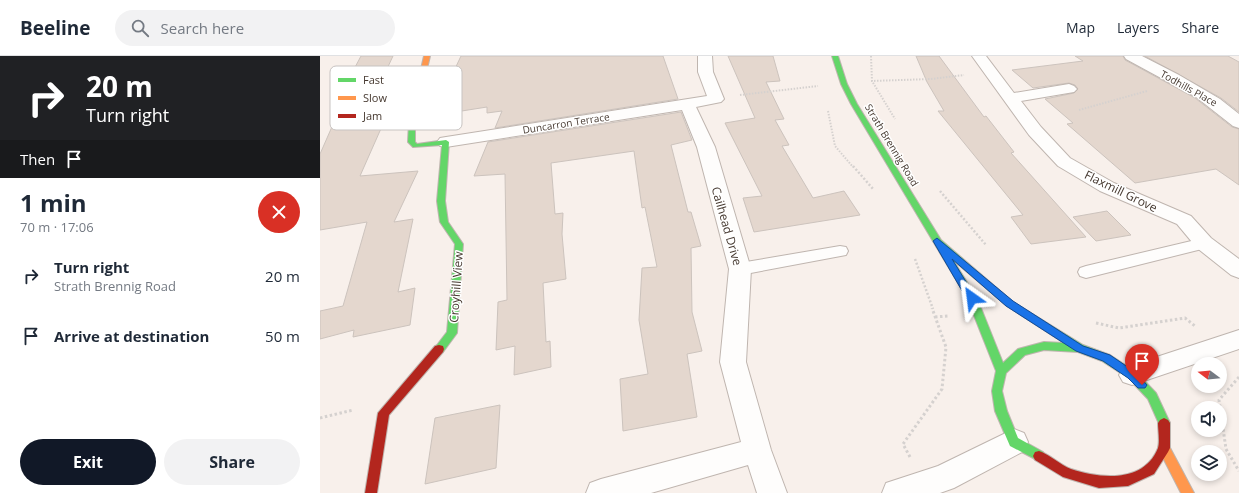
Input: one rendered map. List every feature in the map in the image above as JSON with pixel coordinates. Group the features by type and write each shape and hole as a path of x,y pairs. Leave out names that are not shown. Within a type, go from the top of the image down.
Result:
{"street":[{"path":"425,66 427,56"},
{"path":"687,104 716,99 709,85 704,62 706,56"},
{"name":"Strath Brennig Road","path":"835,56 844,84 972,298 1001,371 1022,352 1044,346 1079,348"},
{"name":"Flaxmill Grove","path":"979,56 1035,132 1064,162 1107,187 1184,220 1204,243 1239,270"},
{"name":"Todhills Place","path":"1137,57 1187,85 1225,109 1239,123"},
{"path":"1009,98 1069,89"},
{"name":"Duncarron Terrace","path":"446,142 687,104"},
{"name":"Cailhead Drive","path":"687,104 706,147 740,269 733,362 757,450 772,493"},
{"path":"410,130 411,142 415,146 425,146 446,142"},
{"name":"Croyhill View","path":"371,493 384,413 452,333 459,244 444,222 442,201 446,142"},
{"name":"Strath Brennig Road","path":"937,241 1010,304 1079,348 1106,358 1132,375 1152,396 1165,425 1164,448 1150,470 1128,480 1099,482 1067,473 1014,442"},
{"path":"1132,375 1228,342"},
{"path":"897,493 944,478 1014,442 1001,411 997,391 1001,371"},
{"path":"1164,448 1188,493"},
{"path":"601,493 757,450"},
{"name":"Strath Brennig Road","path":"1099,482 1108,489"}],"lane":[{"path":"1086,272 1204,243"},
{"path":"740,269 840,251"}],"path":[{"path":"871,56 872,81 896,122"},
{"path":"716,99 795,87 991,74"},
{"path":"820,85 827,107 835,146 876,192"},
{"path":"1078,110 1104,104 1136,92 1187,85"},
{"path":"938,188 974,233 990,249"},
{"path":"915,258 946,347 942,389 903,444 924,484"},
{"path":"1090,322 1119,328 1185,318 1228,342"},
{"path":"1239,377 1219,400 1226,449 1239,471"}],"building":[{"path":"361,56 393,56 388,66 356,66"},
{"path":"461,56 663,56 678,99 495,128 502,111 487,113 487,107 462,111 462,66 456,66"},
{"path":"728,56 773,56 780,81 766,82 784,119 775,120 789,145 782,146 813,198 844,191 860,215 754,232 743,198 762,196 725,123 755,118"},
{"path":"916,56 939,56 984,117 986,116 1014,152 1011,153 1086,237 1031,244 1011,217 1023,215 938,111 944,111 927,82"},
{"path":"1075,56 1123,56 1125,60 1195,98 1232,127 1239,129 1239,185 1216,169 1135,183 1067,124 1073,123 1045,99 1074,93 1078,89 1075,85 1069,83 1033,88 1012,70 1083,61"},
{"path":"1145,56 1228,56 1239,62 1239,112 1221,98"},
{"path":"681,112 692,140 671,145 688,212 691,212 701,246 691,248 692,312 702,351 687,354 697,417 623,431 620,379 648,374 639,320 642,268 657,267 645,207 642,208 634,151 551,163 555,214 563,213 562,234 566,279 543,283 546,342 550,341 551,367 514,375 515,346 496,350 498,302 507,300 505,174 474,176 488,142"},
{"path":"331,130 380,130 360,176 418,171 394,222 413,219 398,292 415,288 410,325 353,337 354,330 320,339 320,311 343,306 367,222 320,230 320,154"},
{"path":"1107,211 1131,235 1096,241 1073,217"},
{"path":"500,405 496,468 425,484 435,418"}],"traffic: fast":[{"path":"835,56 844,84 854,104 972,298 1001,371"},
{"path":"412,130 411,142 415,146 446,142 441,201 444,222 459,244 452,333 439,349"},
{"path":"937,241 1010,304 1079,348 1106,358 1132,375 1152,396 1164,423"},
{"path":"1039,456 1014,442 1001,411 997,391 1001,371 1022,352 1044,346 1079,348"}],"traffic: slow":[{"path":"425,66 427,56"},
{"path":"1164,448 1188,493"}],"traffic: jam":[{"path":"371,493 384,413 439,349"},
{"path":"1039,456 1067,473 1099,482 1128,480 1150,470 1164,448 1164,423"}],"route":[{"path":"972,298 937,241 1010,304 1079,348 1106,358 1132,375 1142,385"}]}
